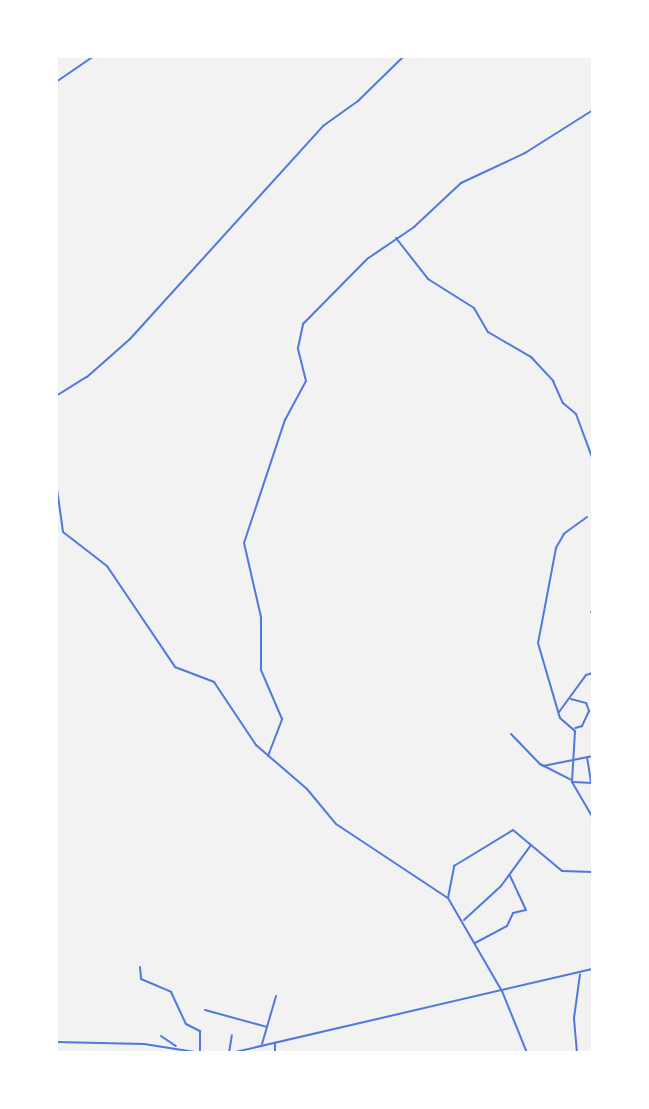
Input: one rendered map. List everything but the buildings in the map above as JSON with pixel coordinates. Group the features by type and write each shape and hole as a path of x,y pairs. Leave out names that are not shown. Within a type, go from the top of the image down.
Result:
{"street":[{"path":"56,82 94,56"},
{"path":"56,396 87,377 130,339 323,125 355,103 404,56"},
{"path":"268,756 282,719 261,670 261,617 245,535 285,419 306,381 298,348 304,322 367,258 396,238 461,183 524,153 593,110"},
{"path":"396,238 428,279 474,308 488,332 531,358 553,380 563,402 576,414 593,460"},
{"path":"56,482 60,525 66,536 105,564 175,667 214,682 247,734 307,789 336,824 448,898 502,991 527,1053"},
{"path":"587,517 564,534 556,548 538,633 543,671 558,713 574,728 575,761 571,781 593,818"},
{"path":"558,713 586,675 593,673"},
{"path":"571,698 586,703 589,711 582,726 574,728"},
{"path":"511,734 543,766 571,781 592,783 587,757"},
{"path":"543,766 593,756"},
{"path":"448,898 451,870 458,862 513,830 562,871 593,872"},
{"path":"463,921 510,875 531,845"},
{"path":"474,943 507,926 513,914 526,909 510,875"},
{"path":"56,1042 176,1047 201,1053 201,1031 186,1024 171,992 141,979 139,967"},
{"path":"232,1035 230,1053 593,969"},
{"path":"577,1053 574,1022 580,972"},
{"path":"262,1045 276,996"},
{"path":"205,1010 267,1027"},
{"path":"161,1035 176,1047"},
{"path":"275,1042 275,1053"}]}
